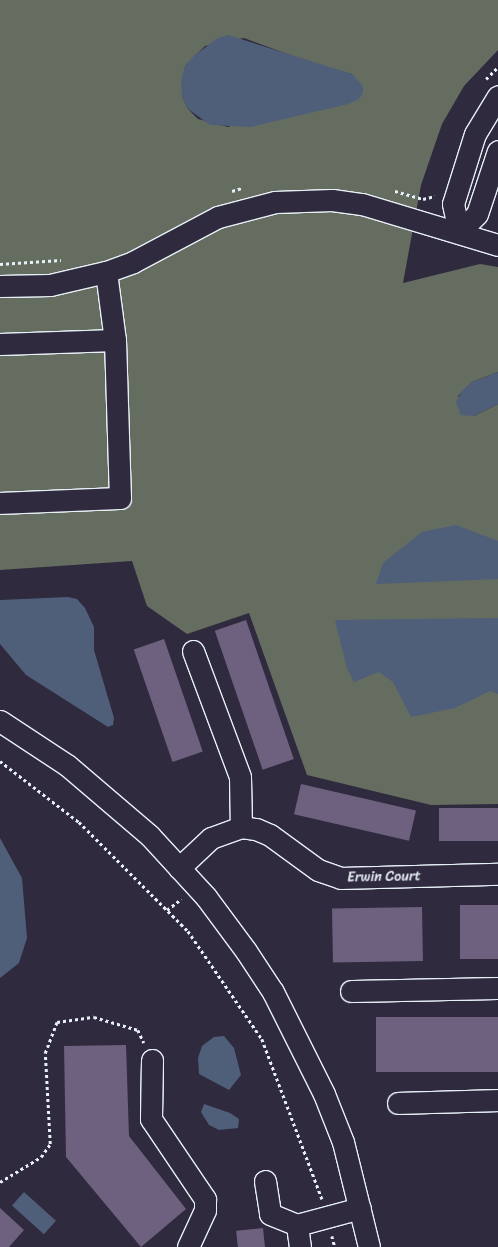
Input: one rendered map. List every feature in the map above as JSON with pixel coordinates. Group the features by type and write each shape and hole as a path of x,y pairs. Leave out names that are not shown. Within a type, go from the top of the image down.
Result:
{"street":[{"path":"459,232 453,204 475,134 498,96"},
{"path":"459,232 477,214 498,151"},
{"path":"0,286 50,285 106,272 134,262 218,217 275,202 332,200 362,204 498,245"},
{"path":"0,503 120,498 114,340 106,272"},
{"path":"0,344 114,340"},
{"path":"193,651 240,777 241,827"},
{"path":"0,721 67,765 108,798 150,836 179,868 246,951 296,1034 343,1142 369,1247"},
{"name":"Erwin Court","path":"179,868 211,838 241,827 256,828 270,835 318,870 341,878 498,874"},
{"path":"351,991 498,988"},
{"path":"152,1060 151,1119 205,1199 205,1210 188,1247"},
{"path":"398,1103 498,1100"},
{"path":"265,1181 270,1214 297,1225 360,1208"},
{"path":"297,1225 300,1247"}],"path":[{"path":"0,761 79,822 188,931 262,1039 317,1181 335,1247"},
{"path":"0,1182 41,1157 50,1144 45,1053 57,1022 94,1017 138,1030 152,1060"}],"shaded area":[{"path":"0,0 498,0 498,50 464,86 442,124 421,185 403,283 480,264 498,267 498,372 472,382 458,396 474,416 498,404 498,804 431,805 307,775 249,613 187,634 147,606 132,561 0,570","holes":["244,38 309,62 352,74 228,127 198,119 188,109 182,96 185,66 205,46"]}],"water":[{"path":"228,35 352,74 363,86 363,93 359,99 348,104 250,127 210,125 188,109 182,96 181,81 185,66 194,56 216,39"},
{"path":"498,372 498,404 474,416 461,415 456,402 462,391 472,382"},
{"path":"456,525 498,541 498,579 376,584 383,563 422,532"},
{"path":"68,597 77,599 85,608 94,627 94,650 114,718 113,725 108,727 26,675 0,644 0,600"},
{"path":"498,618 498,694 490,691 455,708 411,717 393,682 379,672 354,682 347,668 335,620"},
{"path":"0,838 22,878 27,938 19,963 0,978"},
{"path":"224,1036 234,1048 241,1075 229,1090 199,1074 198,1058 202,1046 214,1037"},
{"path":"204,1104 230,1113 239,1119 238,1128 219,1130 209,1125 201,1112"},
{"path":"24,1192 56,1221 44,1234 12,1205"}],"building":[{"path":"246,620 294,759 263,770 215,631"},
{"path":"164,639 203,752 172,762 134,649"},
{"path":"301,784 416,811 409,841 294,814"},
{"path":"439,808 498,808 498,841 439,841"},
{"path":"460,905 498,905 498,959 460,959"},
{"path":"422,907 423,961 333,963 332,909"},
{"path":"376,1017 498,1017 498,1072 376,1072"},
{"path":"126,1045 129,1136 186,1209 141,1247 66,1157 64,1046"},
{"path":"0,1208 24,1230 9,1247 0,1247"},
{"path":"263,1228 265,1247 238,1247 236,1231"}]}
